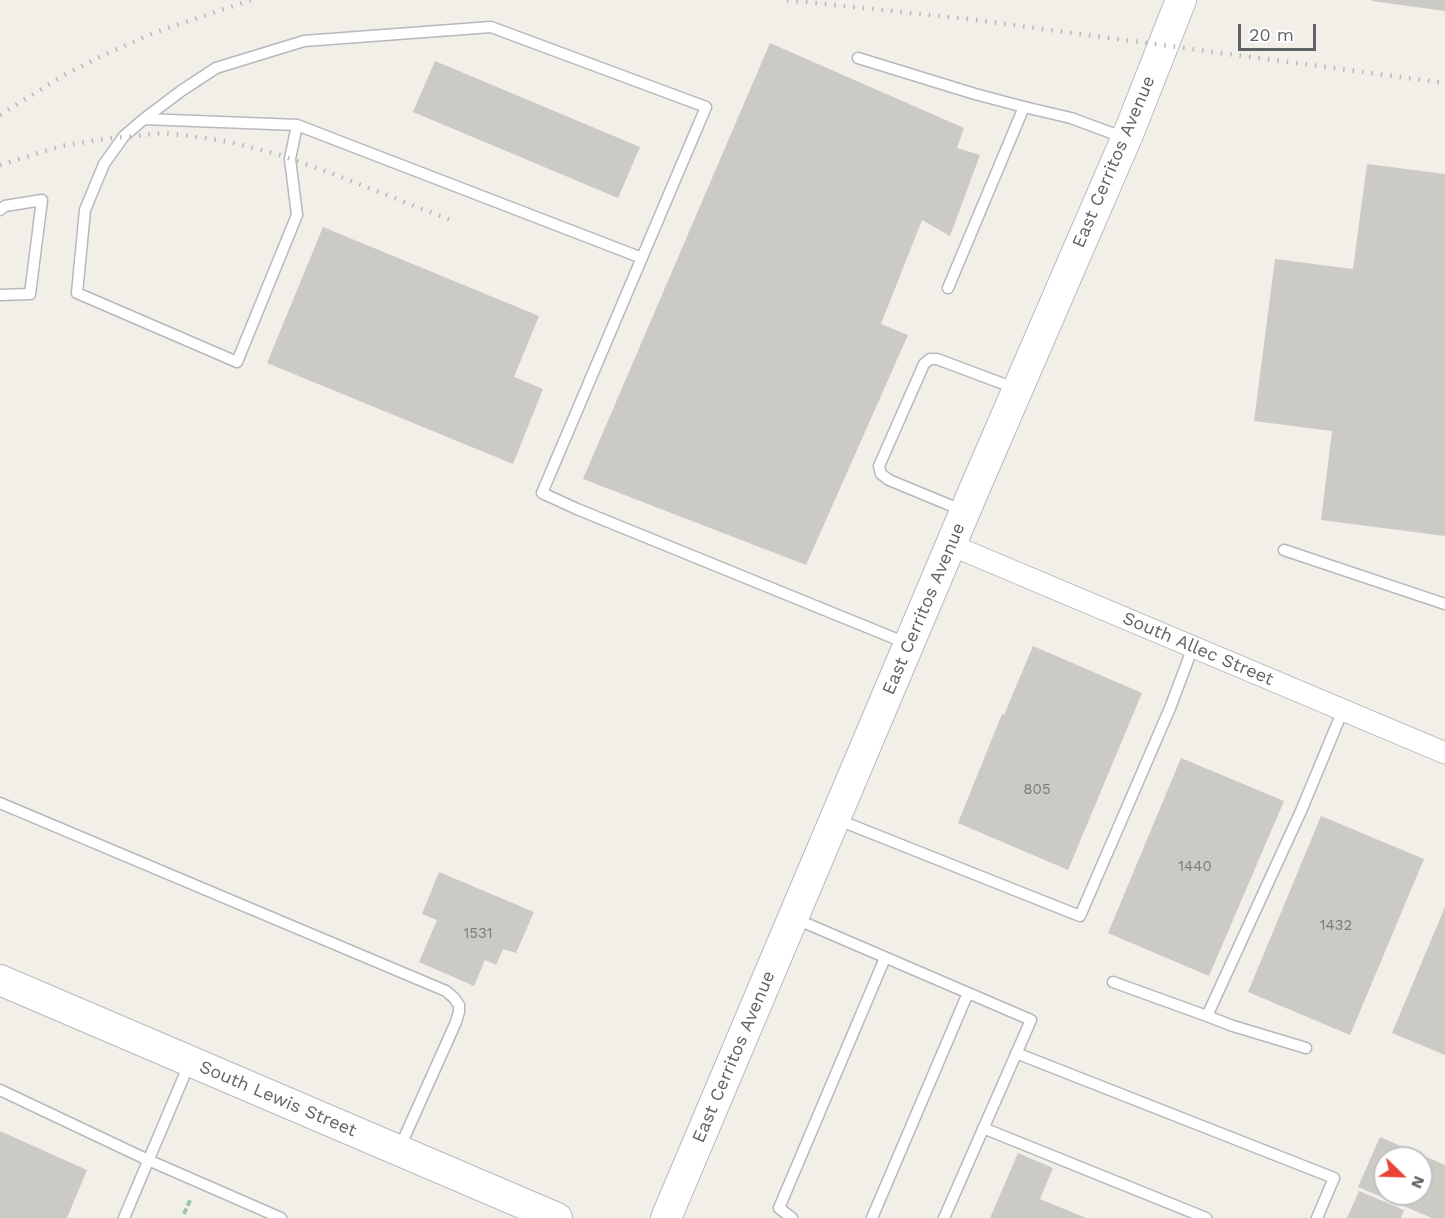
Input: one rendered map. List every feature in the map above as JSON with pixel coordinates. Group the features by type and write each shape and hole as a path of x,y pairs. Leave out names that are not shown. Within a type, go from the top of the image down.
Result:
{"main road":[{"name":"East Cerritos Avenue","path":"666,1218 965,511 1126,138 1181,0"},
{"name":"South Lewis Street","path":"0,980 556,1218"}],"street":[{"name":"South Allec Street","path":"951,544 1445,753"}],"lane":[{"path":"297,125 290,159 297,215 237,362 77,293 85,210 104,164 124,136 181,91 216,68 304,41 491,27 706,107 542,493 909,644"},
{"path":"858,58 975,94 1071,118 1126,138"},
{"path":"948,288 1024,107"},
{"path":"144,119 297,125 642,258"},
{"path":"0,210 5,206 42,200 30,294 0,295"},
{"path":"965,511 889,480 881,474 879,466 924,364 930,359 937,359 1017,389"},
{"path":"1284,550 1445,604"},
{"path":"836,819 1080,916 1170,708 1193,647"},
{"path":"1207,1016 1301,811 1343,710"},
{"path":"0,803 446,991 454,998 459,1011 456,1022 398,1150"},
{"path":"793,917 1031,1020 944,1218"},
{"path":"792,1218 779,1208 885,958"},
{"path":"1113,982 1233,1026 1306,1048"},
{"path":"872,1218 968,993"},
{"path":"1016,1053 1334,1178 1317,1218"},
{"path":"124,1218 190,1062"},
{"path":"0,1090 148,1160 281,1218"},
{"path":"983,1128 1206,1218"}],"path":[{"path":"184,1214 193,1194"}],"building":[{"path":"1445,0 1445,11 1372,1"},
{"path":"770,43 964,128 957,148 980,155 950,236 922,220 881,324 908,335 806,565 583,479"},
{"path":"435,61 640,147 618,198 413,112"},
{"path":"1367,164 1445,174 1445,536 1321,520 1332,431 1254,421 1275,259 1353,269"},
{"path":"323,227 539,316 514,377 543,389 513,464 267,363"},
{"path":"1033,646 1142,693 1068,870 958,823 1002,714 1004,715"},
{"path":"1181,758 1284,801 1209,976 1108,933"},
{"path":"1321,816 1424,859 1350,1035 1248,992"},
{"path":"439,872 534,912 516,953 503,949 496,965 485,960 474,986 419,962 437,920 422,914"},
{"path":"1445,907 1445,1055 1392,1033"},
{"path":"0,1131 87,1170 67,1218 0,1218"},
{"path":"1380,1137 1401,1146 1376,1146"},
{"path":"1018,1153 1053,1168 1040,1199 1086,1218 990,1218"},
{"path":"1373,1153 1373,1193 1358,1187"},
{"path":"1433,1160 1445,1165 1445,1218 1432,1218 1403,1206 1433,1206"},
{"path":"1359,1191 1373,1197 1373,1206 1395,1206 1404,1210 1401,1218 1347,1218"}],"railway":[{"path":"0,115 64,75 106,54 153,33 251,0"},
{"path":"787,0 968,19 1445,83"},
{"path":"0,165 61,146 104,139 163,133 191,136 230,142 277,154 453,221"}]}
